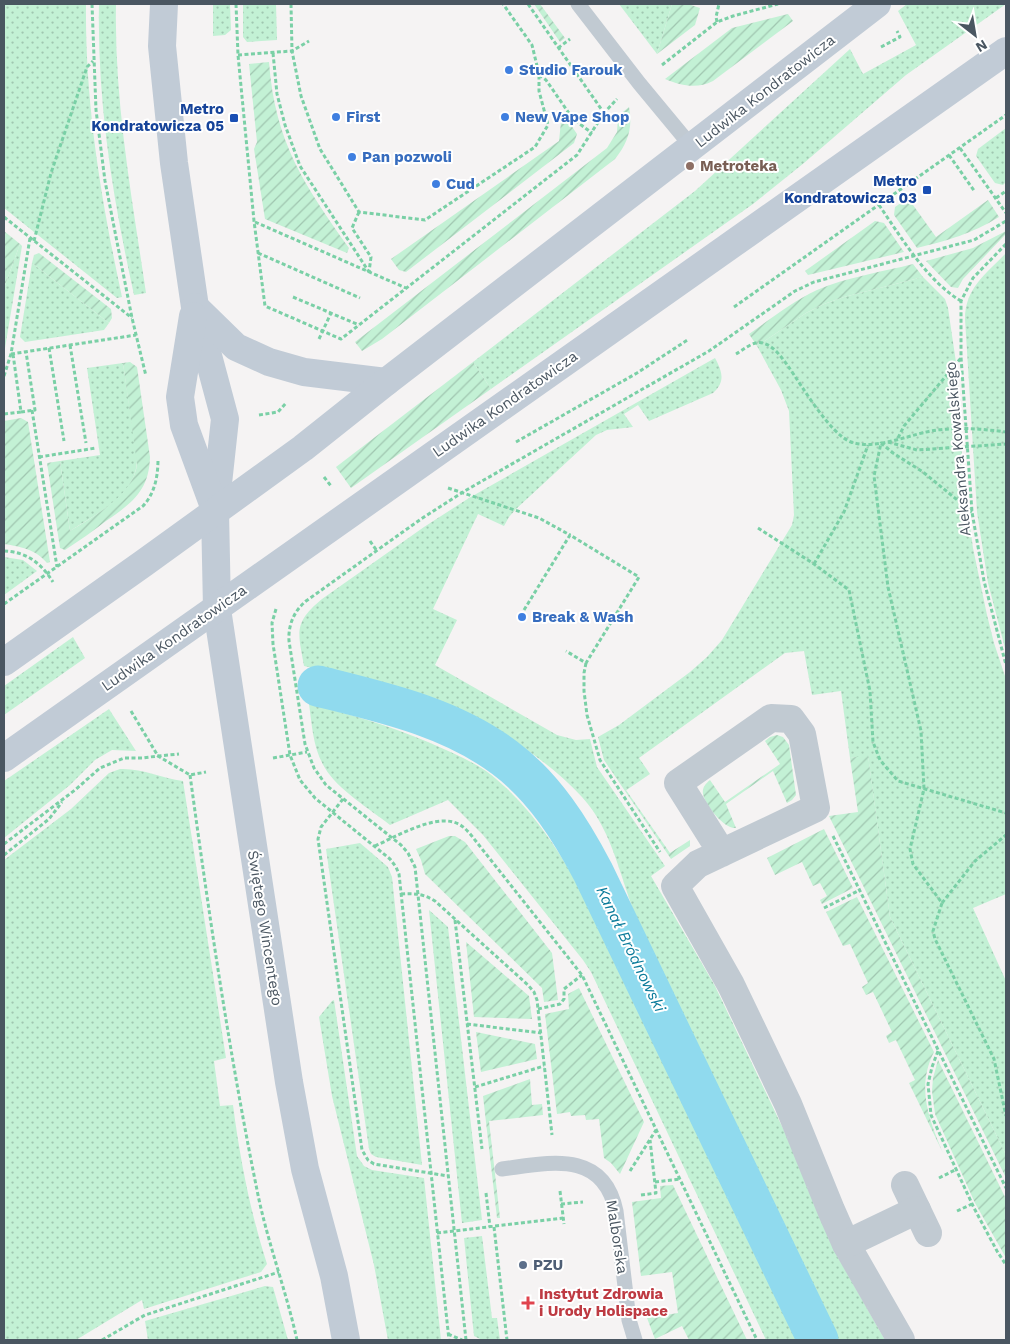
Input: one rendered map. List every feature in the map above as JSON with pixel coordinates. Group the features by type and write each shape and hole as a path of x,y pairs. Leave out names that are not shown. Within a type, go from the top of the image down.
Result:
{"main road":[{"name":"Świętego Wincentego","path":"164,4 162,46 174,163 194,307 225,419 215,511 217,609 289,1082 306,1168 336,1284 346,1340"},
{"name":"Ludwika Kondratowicza","path":"4,662 322,434 386,382 877,4"},
{"name":"Ludwika Kondratowicza","path":"4,758 1006,51"},
{"name":"Świętego Wincentego","path":"194,307 180,397 184,424 215,511"},
{"path":"194,307 236,347 269,362 304,372 386,382"}],"street":[{"path":"722,853 678,783 771,718 791,719 802,734 816,808 722,853 698,864 675,886 731,985 788,1104 846,1244 901,1340"},
{"path":"846,1244 923,1221 905,1185"}],"lane":[{"path":"578,4 638,83 692,148"},
{"name":"Malborska","path":"502,1169 555,1163 569,1164 589,1170 605,1184 613,1198 616,1212 629,1320 635,1340"}],"path":[{"path":"92,4 96,110 105,181 132,318 148,385"},
{"path":"236,4 238,55 254,222 265,306 341,339 577,155 604,113 620,97"},
{"path":"291,4 292,51 301,96 320,149 359,212"},
{"path":"359,212 425,220 535,147 548,125 538,91 539,74 532,46 503,4"},
{"path":"528,4 604,113"},
{"path":"717,22 716,17 719,4"},
{"path":"659,67 717,22 778,4"},
{"path":"558,48 572,38"},
{"path":"238,55 292,51 309,40"},
{"path":"273,53 277,94 285,125 300,166 369,272"},
{"path":"34,241 44,196 57,154 87,67 93,61"},
{"path":"539,74 546,80 573,119 592,133"},
{"path":"734,307 1006,115"},
{"path":"960,148 1006,213"},
{"path":"949,155 976,192"},
{"path":"996,198 1006,192"},
{"path":"878,205 915,256 950,294 961,301"},
{"path":"359,212 352,228 371,258 369,272"},
{"path":"4,217 132,318"},
{"path":"448,1334 464,1340 418,893 413,862 405,849 321,780 314,768 307,752 289,634 296,612 306,601 421,519 463,492 709,351 795,291 814,282 974,240 1006,221"},
{"path":"254,222 406,288"},
{"path":"4,376 12,354 30,238"},
{"name":"Aleksandra Kowalskiego","path":"1006,244 973,278 961,301 961,357 972,512 984,582 1006,665"},
{"path":"258,253 360,298"},
{"path":"293,297 359,325"},
{"path":"319,340 331,313"},
{"path":"12,354 136,335"},
{"path":"509,446 637,373 689,339"},
{"path":"736,354 755,343 763,342 778,353 836,432 851,442 881,443 936,430 966,428 1006,432"},
{"path":"70,345 86,443"},
{"path":"50,348 64,441"},
{"path":"4,414 35,410 26,352"},
{"path":"12,354 21,412"},
{"path":"898,438 904,426 961,357"},
{"path":"250,416 278,412 291,397"},
{"path":"32,410 57,567"},
{"path":"887,442 917,450 1006,444"},
{"path":"881,443 923,472 972,512"},
{"path":"881,443 874,476 888,587 921,732 924,790 910,849 913,864 942,903"},
{"path":"814,564 844,512 868,444"},
{"path":"39,457 96,448"},
{"path":"4,604 131,516 148,502 158,474 157,452"},
{"path":"440,485 539,518 639,577 586,663 584,691 587,715 600,760 668,864 683,879"},
{"path":"758,528 814,564 849,590 870,691 873,742 880,760 898,781 1006,813"},
{"path":"524,610 570,535"},
{"path":"4,551 30,557 39,564 53,582"},
{"path":"277,608 272,623 273,644 290,755 300,780 315,798 390,859 396,866 399,874 449,1340"},
{"path":"566,651 586,663"},
{"path":"129,708 158,756 190,775 211,932 238,1094 257,1191 297,1340"},
{"path":"290,755 307,752"},
{"path":"4,844 64,799 100,768 124,758 179,754"},
{"path":"4,855 49,819 64,799"},
{"path":"343,799 319,830 318,843 362,1150 368,1160 374,1164 448,1176"},
{"path":"816,808 826,823 860,890 1006,1188"},
{"path":"375,846 429,823 446,821 459,824 471,835 582,975 752,1330 755,1340"},
{"path":"1006,835 975,861 942,903 933,931 935,939 994,1059 1006,1116"},
{"path":"824,908 860,890"},
{"path":"401,894 418,893 435,901 528,985 536,996 564,1224"},
{"path":"455,919 482,1152"},
{"path":"538,1009 560,1004 564,999 564,988 582,975"},
{"path":"467,1024 541,1032"},
{"path":"938,1050 928,1084 931,1115 974,1208 1006,1265"},
{"path":"474,1087 544,1066"},
{"path":"630,1172 656,1129"},
{"path":"655,1182 680,1179"},
{"path":"486,1190 507,1340"},
{"path":"437,1233 563,1218"},
{"path":"102,1340 145,1315 278,1272"}],"green space":[{"path":"4,4 86,4 86,41 91,115 107,224 122,297 117,298 4,208"},
{"path":"99,4 116,4 116,40 121,113 146,293 134,295 119,223 108,151 101,78"},
{"path":"213,4 230,4 231,30 225,35 213,36"},
{"path":"243,4 276,4 277,40 247,42 243,37"},
{"path":"534,4 540,4 565,38 560,42"},
{"path":"619,4 672,4 657,54"},
{"path":"672,4 688,4 700,8 695,25 657,54"},
{"path":"907,4 1006,4 906,75 804,163 753,204 491,389 473,362 695,191 850,49 863,74 916,45 898,11"},
{"path":"788,14 793,21 713,81 689,86 665,79 732,28"},
{"path":"269,62 272,90 285,139 305,183 349,248 347,253 265,219 254,149 257,142 249,64"},
{"path":"629,107 630,128 626,141 615,159 382,339 362,351 355,342 607,148 617,132 618,116"},
{"path":"562,112 577,134 574,143 406,272 399,270 391,259 559,141"},
{"path":"1006,128 1006,182 1003,185 995,183 976,156 978,149"},
{"path":"908,198 936,237 988,200 999,217 960,236 917,248 894,215 895,207"},
{"path":"875,221 884,223 904,252 808,275 805,271"},
{"path":"4,231 20,244 4,288"},
{"path":"1006,231 1006,234 963,279 958,288 951,287 926,261 973,248"},
{"path":"20,244 22,246 4,354 4,288"},
{"path":"39,253 111,309 112,318 109,323 32,263 34,255"},
{"path":"1006,253 1006,652 988,583 977,512 965,319 966,308 973,290 984,275"},
{"path":"32,263 109,323 104,330 25,342 20,337"},
{"path":"913,264 923,277 824,304 806,313 757,346 749,334 808,294 828,285"},
{"path":"923,277 945,299 948,308 958,376 963,476 973,548 994,643 1006,679 1006,894 973,908 1006,981 1006,1155 890,917 868,756 850,758 841,691 812,695 804,651 785,653 639,758 650,774 625,791 604,760 598,737 619,725 707,657 722,640 792,525 794,515 789,411 781,390 757,346 806,313 824,304"},
{"path":"715,358 719,367 721,381 713,393 649,421 638,405 624,414 633,427 607,430 596,435 516,509 504,526 478,514 433,609 457,620 435,665 557,735 576,740 590,739 597,767 665,866 651,876 715,986 789,1141 834,1250 885,1340 838,1340 640,926 610,842 593,811 582,797 553,770 522,747 488,727 453,710 379,685 304,666 299,636 300,629 306,615 322,599 424,527 469,498"},
{"path":"130,362 137,367 150,457 146,479 131,502 65,550 60,548 47,463 60,461 70,531 90,519 121,495 129,485 137,464 123,363"},
{"path":"473,362 491,389 351,488 336,467"},
{"path":"123,363 137,459 135,472 123,493 114,502 70,531 60,461 100,455 87,368"},
{"path":"21,418 28,422 50,562 47,563 33,552 4,544 4,421"},
{"path":"4,557 23,560 37,571 4,595"},
{"path":"73,637 85,658 4,715 4,686"},
{"path":"309,704 355,716 399,731 458,755 486,771 502,784 542,828 584,896 798,1340 766,1340 591,972 583,960 483,835 448,800 390,825 338,784 330,776 318,753"},
{"path":"109,709 136,751 112,750 95,760 70,785 4,838 4,781"},
{"path":"777,735 783,737 789,745 796,795 787,803 773,771 726,804 736,828 726,825 707,804 703,794 704,786 710,780 725,802 780,764 765,741"},
{"path":"868,755 890,917 1006,1155 1006,1178 829,816 858,812 850,758"},
{"path":"120,769 136,770 183,781 226,1058 214,1061 220,1106 233,1105 246,1185 267,1264 261,1272 144,1309 142,1300 76,1340 4,1340 4,860 71,809 109,773"},
{"path":"626,790 670,853 690,840 690,846 671,859"},
{"path":"824,829 853,888 822,904 820,900 827,896 820,883 813,886 802,862 775,875 767,858"},
{"path":"449,836 455,836 465,842 552,953 558,1000 544,1002 542,988 425,874 416,849"},
{"path":"360,843 388,867 392,877 422,1165 376,1157 371,1154 369,1149 326,849"},
{"path":"857,897 934,1052 926,1078 926,1103 943,1153 909,1083 915,1080 896,1040 889,1043 886,1036 892,1032 873,992 866,995 862,987 868,983 850,944 843,946 826,912"},
{"path":"429,910 448,927 482,1220 462,1223"},
{"path":"466,942 529,996 532,1019 474,1017"},
{"path":"579,988 644,1122 620,1174 604,1158 599,1119 586,1120 585,1115 571,1116 570,1112 557,1114 545,1014 569,1009 568,994"},
{"path":"334,1000 357,1156 364,1166 372,1170 424,1178 441,1340 388,1340 374,1265 332,1096 319,1017"},
{"path":"476,1032 535,1044 537,1059 481,1072"},
{"path":"938,1060 1006,1199 1006,1258 975,1203 935,1114 932,1091"},
{"path":"530,1079 532,1105 542,1104 543,1115 489,1121 500,1218 497,1218 483,1096"},
{"path":"673,1185 747,1340 689,1340 682,1326 655,1339 647,1318 678,1313 672,1272 641,1276 632,1202 661,1198 660,1186"},
{"path":"482,1236 492,1318 497,1318 500,1340 482,1340 474,1336 464,1238"},
{"path":"265,1286 273,1287 288,1340 148,1340 145,1321"}],"waterway":[{"name":"Kanał Bródnowski","path":"318,686 391,705 439,721 462,732 505,758 532,782 555,810 566,825 593,872 818,1340"}],"place":[{"name":"Studio Farouk","path":"509,70"},
{"name":"First","path":"336,117"},
{"name":"New Vape Shop","path":"505,117"},
{"name":"Metro Kondratowicza 05","path":"234,118"},
{"name":"Pan pozwoli","path":"352,157"},
{"name":"Metroteka","path":"690,166"},
{"name":"Cud","path":"436,184"},
{"name":"Metro Kondratowicza 03","path":"927,190"},
{"name":"Break & Wash","path":"522,617"},
{"name":"PZU","path":"523,1265"},
{"name":"Instytut Zdrowia i Urody Holispace","path":"528,1303"}]}
